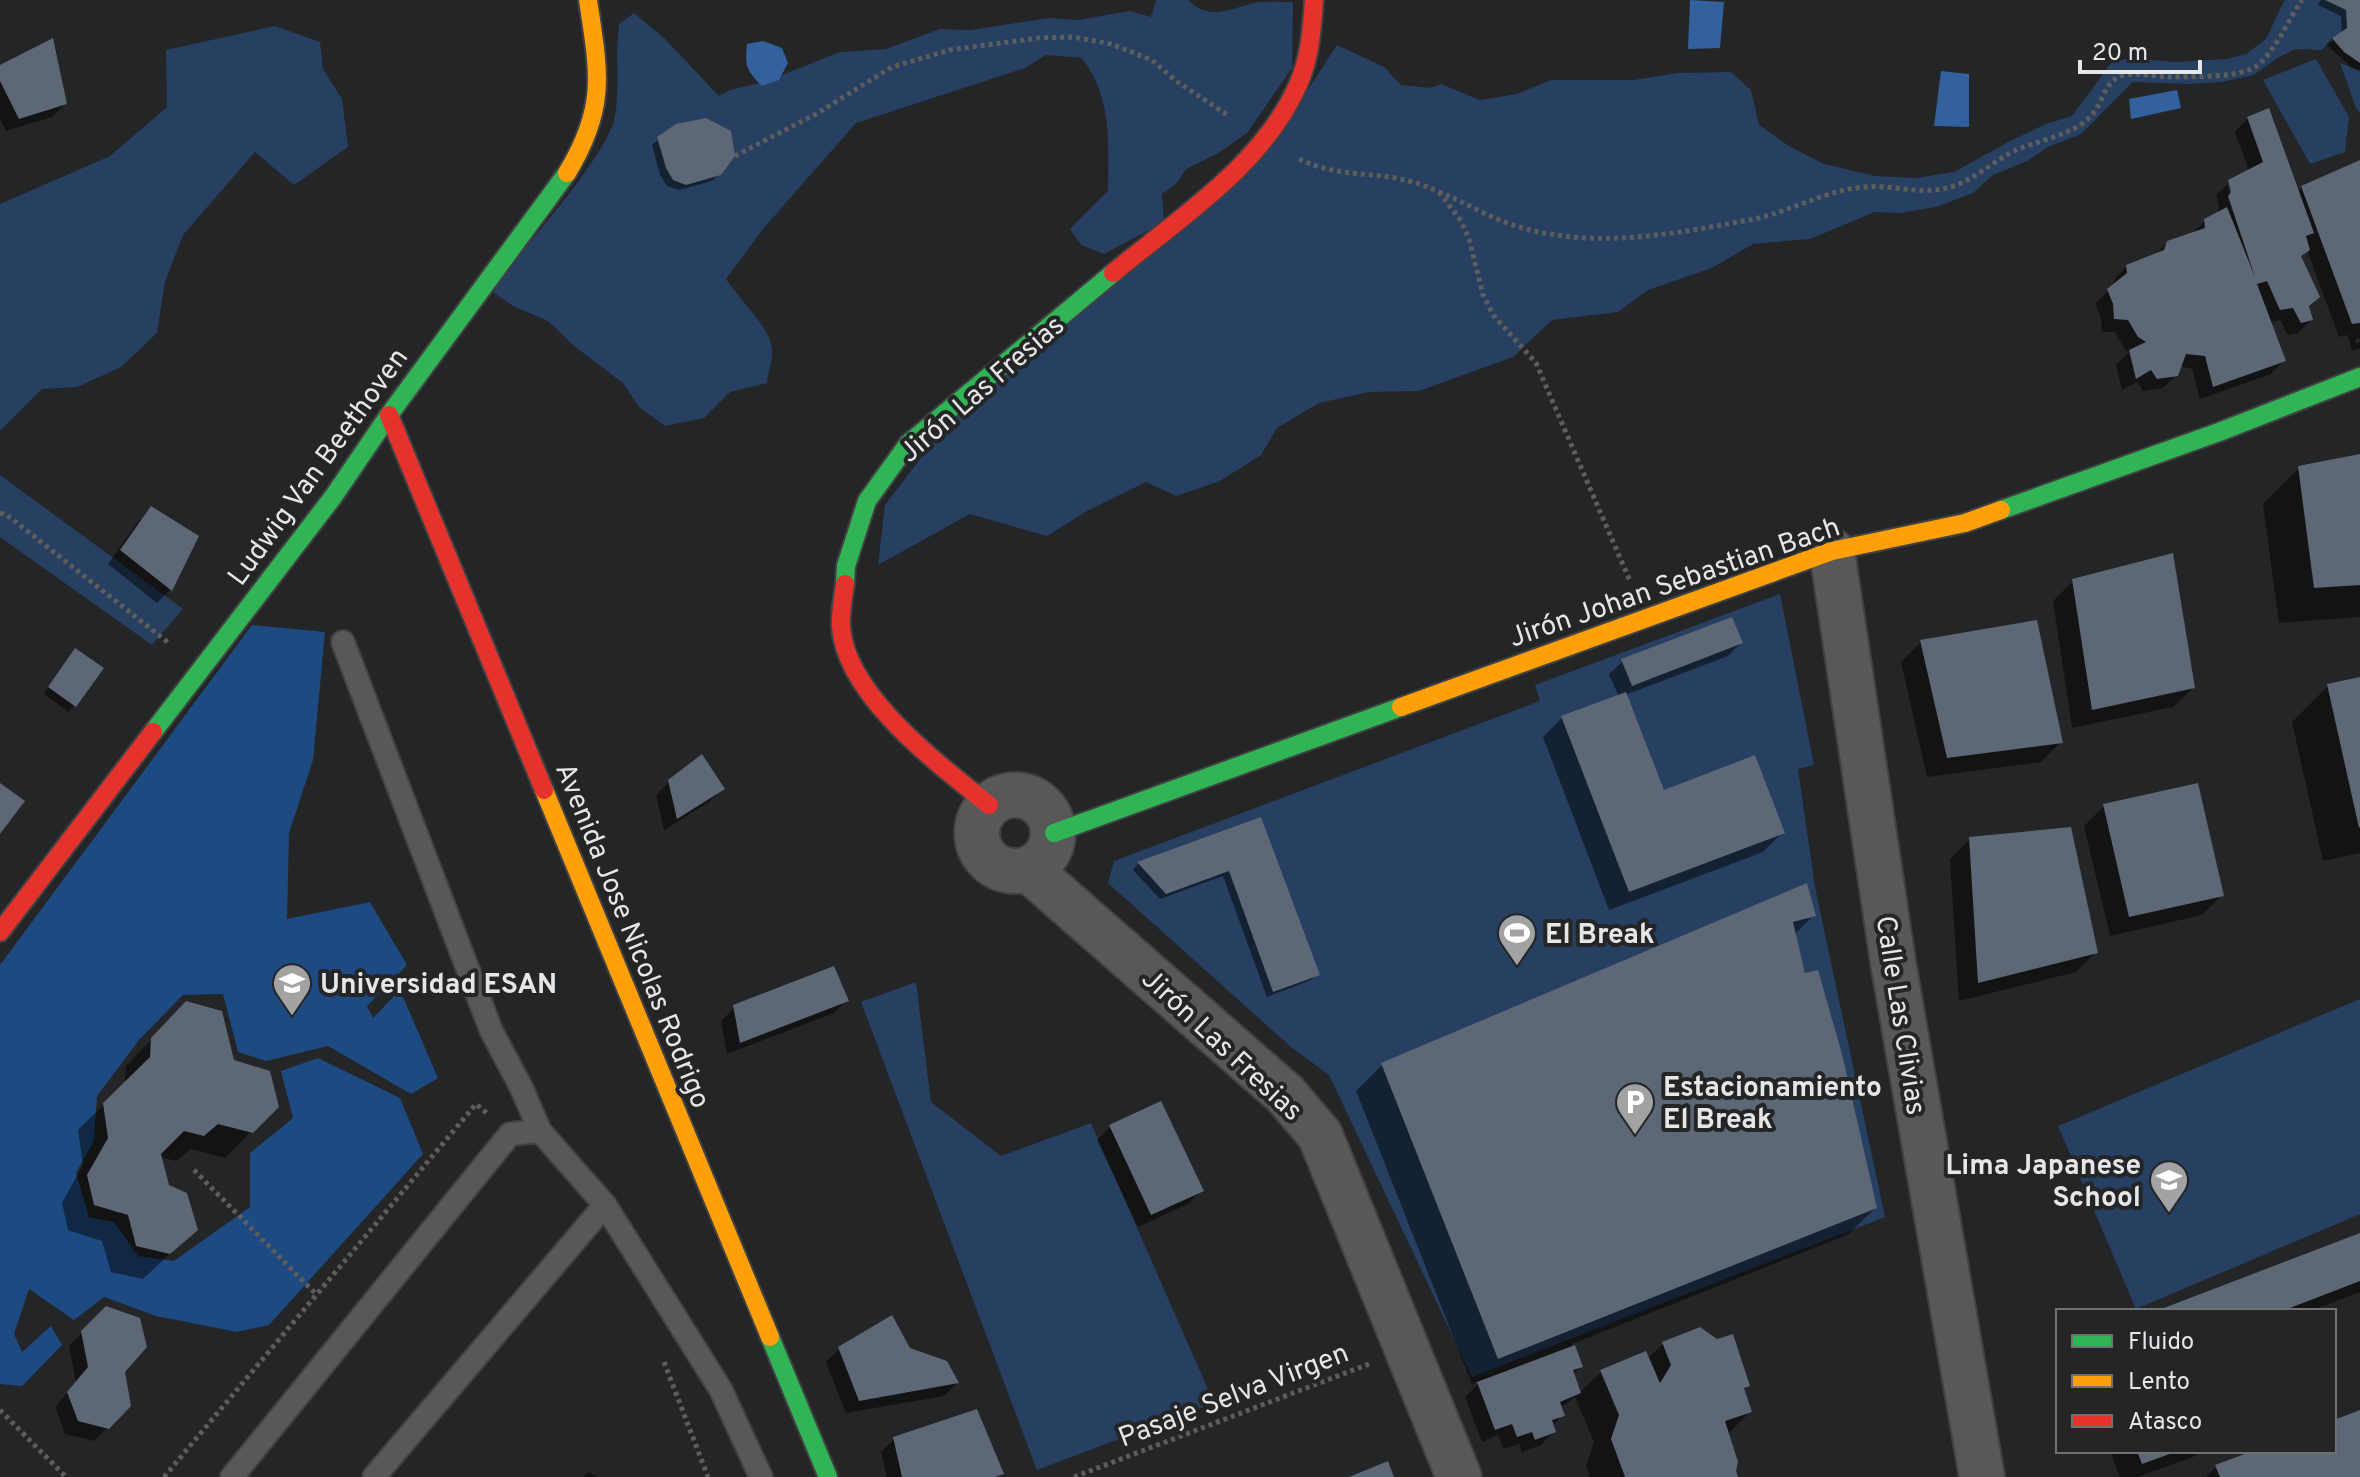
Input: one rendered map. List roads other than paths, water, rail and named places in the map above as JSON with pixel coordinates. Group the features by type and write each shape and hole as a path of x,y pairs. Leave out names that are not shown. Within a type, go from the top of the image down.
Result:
{"street":[{"name":"Ludwig Van Beethoven","path":"0,932 333,497 389,415 569,171 592,125 599,76 588,0"},
{"name":"Jirón Las Fresias","path":"989,805 925,753 881,709 854,669 841,629 846,566 867,501 908,444 1227,178 1264,138 1298,85 1311,41 1314,0"},
{"name":"Jirón Johan Sebastian Bach","path":"1054,833 1832,551 1965,523 2219,432 2360,377"},
{"name":"Avenida Jose Nicolas Rodrigo","path":"389,415 828,1477"},
{"name":"Calle Las Clivias","path":"1832,551 1909,1061 1982,1477"},
{"path":"1012,795 1036,801 1051,820 1054,833 1047,855 1028,869 1015,872 991,863 982,853 977,828 981,815 989,805 1012,795"},
{"name":"Jirón Las Fresias","path":"1028,869 1285,1094 1320,1135 1459,1477"}],"lane":[{"path":"343,642 491,1030 540,1131 605,1205 721,1390 761,1477"},
{"path":"232,1477 510,1134 540,1131"},
{"path":"374,1477 605,1205"}],"place":[{"name":"El Break","path":"1517,967"},
{"name":"Universidad ESAN","path":"292,1017"},
{"name":"Estacionamiento El Break","path":"1635,1136"},
{"name":"Lima Japanese School","path":"2169,1214"}]}
